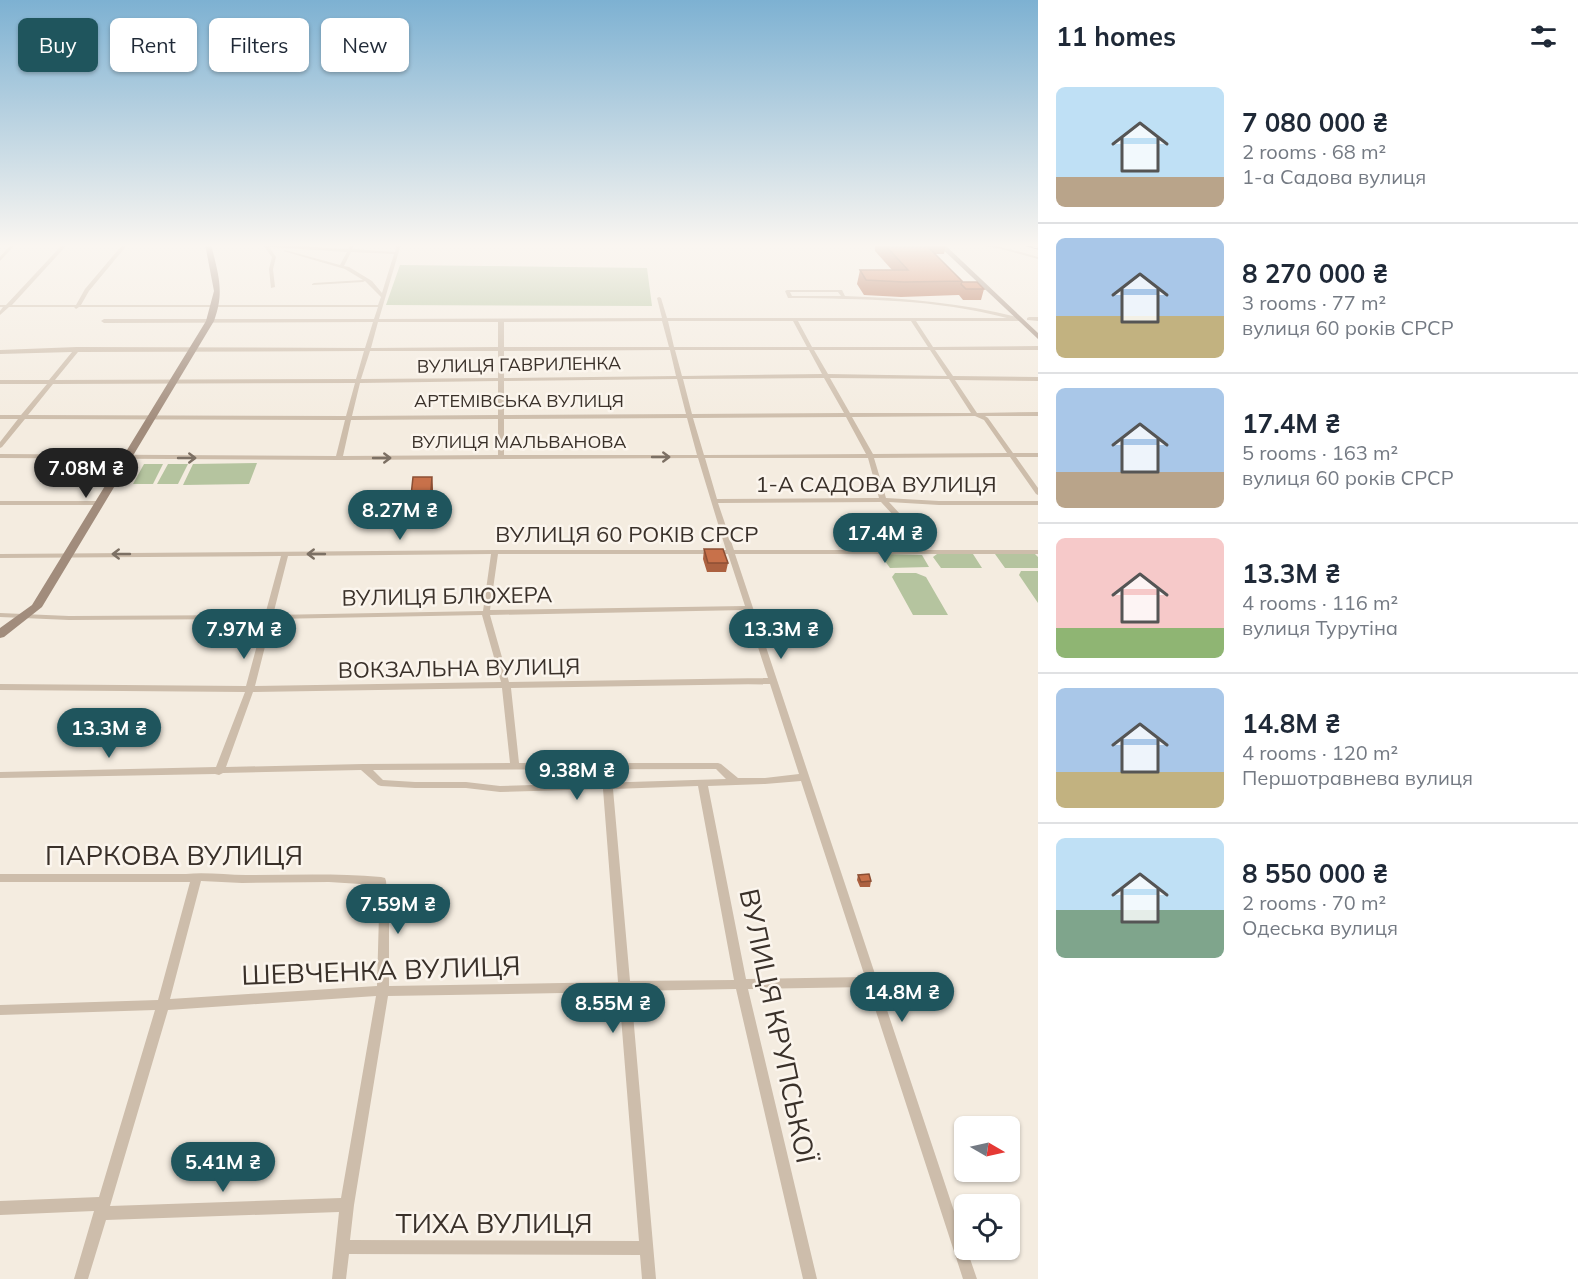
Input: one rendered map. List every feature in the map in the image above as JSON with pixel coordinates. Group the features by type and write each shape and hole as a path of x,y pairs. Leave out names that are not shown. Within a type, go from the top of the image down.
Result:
{"street":[{"path":"0,314 11,304"},
{"path":"76,308 79,304"},
{"path":"660,304 688,415 703,457 714,501 970,1279"},
{"path":"930,304 965,306 1019,319"},
{"path":"1003,304 1038,337"},
{"path":"1013,304 1038,327"},
{"path":"0,306 7,308 380,306 339,458"},
{"path":"0,634 36,607 194,350 217,306"},
{"path":"794,319 845,414 870,455 883,500 908,528 915,551"},
{"path":"912,319 975,414 986,419 1038,494"},
{"path":"104,321 1038,319"},
{"path":"501,320 501,458"},
{"path":"0,352 1038,348"},
{"path":"0,446 77,350"},
{"name":"ВУЛИЦЯ ГАВРИЛЕНКА","path":"0,382 824,376 1038,379"},
{"name":"АРТЕМІВСЬКА ВУЛИЦЯ","path":"0,417 350,418 501,415 1038,414"},
{"name":"ВУЛИЦЯ МАЛЬВАНОВА","path":"0,456 501,458 1038,455"},
{"name":"1-А САДОВА ВУЛИЦЯ","path":"714,501 883,500 939,503 1038,503"},
{"path":"0,502 100,503"},
{"path":"495,552 486,614 506,686 515,766"},
{"name":"ВУЛИЦЯ 60 РОКІВ СРСР","path":"0,556 495,552 1038,552"},
{"path":"219,772 250,689 285,554"},
{"name":"ВУЛИЦЯ БЛЮХЕРА","path":"0,615 69,618 269,617 750,608"},
{"name":"ВОКЗАЛЬНА ВУЛИЦЯ","path":"0,687 250,689 773,681"},
{"path":"0,775 219,772 363,767 718,766 735,781"},
{"path":"363,767 381,783 415,786 466,785 500,789 805,777"},
{"name":"ВУЛИЦЯ КРУПСЬКОЇ","path":"702,782 741,985 810,1279"},
{"path":"608,786 649,1279"},
{"path":"81,1279 163,1005 197,876"},
{"name":"ПАРКОВА ВУЛИЦЯ","path":"0,878 197,876 234,879 356,878 381,881 384,914 383,991"},
{"name":"ШЕВЧЕНКА ВУЛИЦЯ","path":"0,1010 163,1005 383,991 872,982"},
{"path":"339,1279 347,1205 383,991"},
{"path":"0,1208 102,1209 347,1205"},
{"name":"ТИХА ВУЛИЦЯ","path":"344,1247 645,1248"}],"green space":[{"path":"652,304 652,306 386,305"},
{"path":"257,463 249,484 183,485 193,464"},
{"path":"144,464 163,464 153,484 133,484"},
{"path":"168,464 188,464 178,484 157,484"},
{"path":"886,554 922,555 929,567 890,568 882,557"},
{"path":"937,554 973,554 982,568 941,568 933,557"},
{"path":"995,554 1035,554 1038,557 1038,568 1005,568"},
{"path":"1021,571 1038,571 1038,603 1019,575"},
{"path":"895,573 916,573 926,577 948,615 913,615 892,577"}],"building":[{"path":"413,477 432,477 430,503 388,504 389,496 411,496"},
{"path":"704,549 723,549 728,563 708,563"},
{"path":"869,874 871,881 861,882 858,875"}]}
